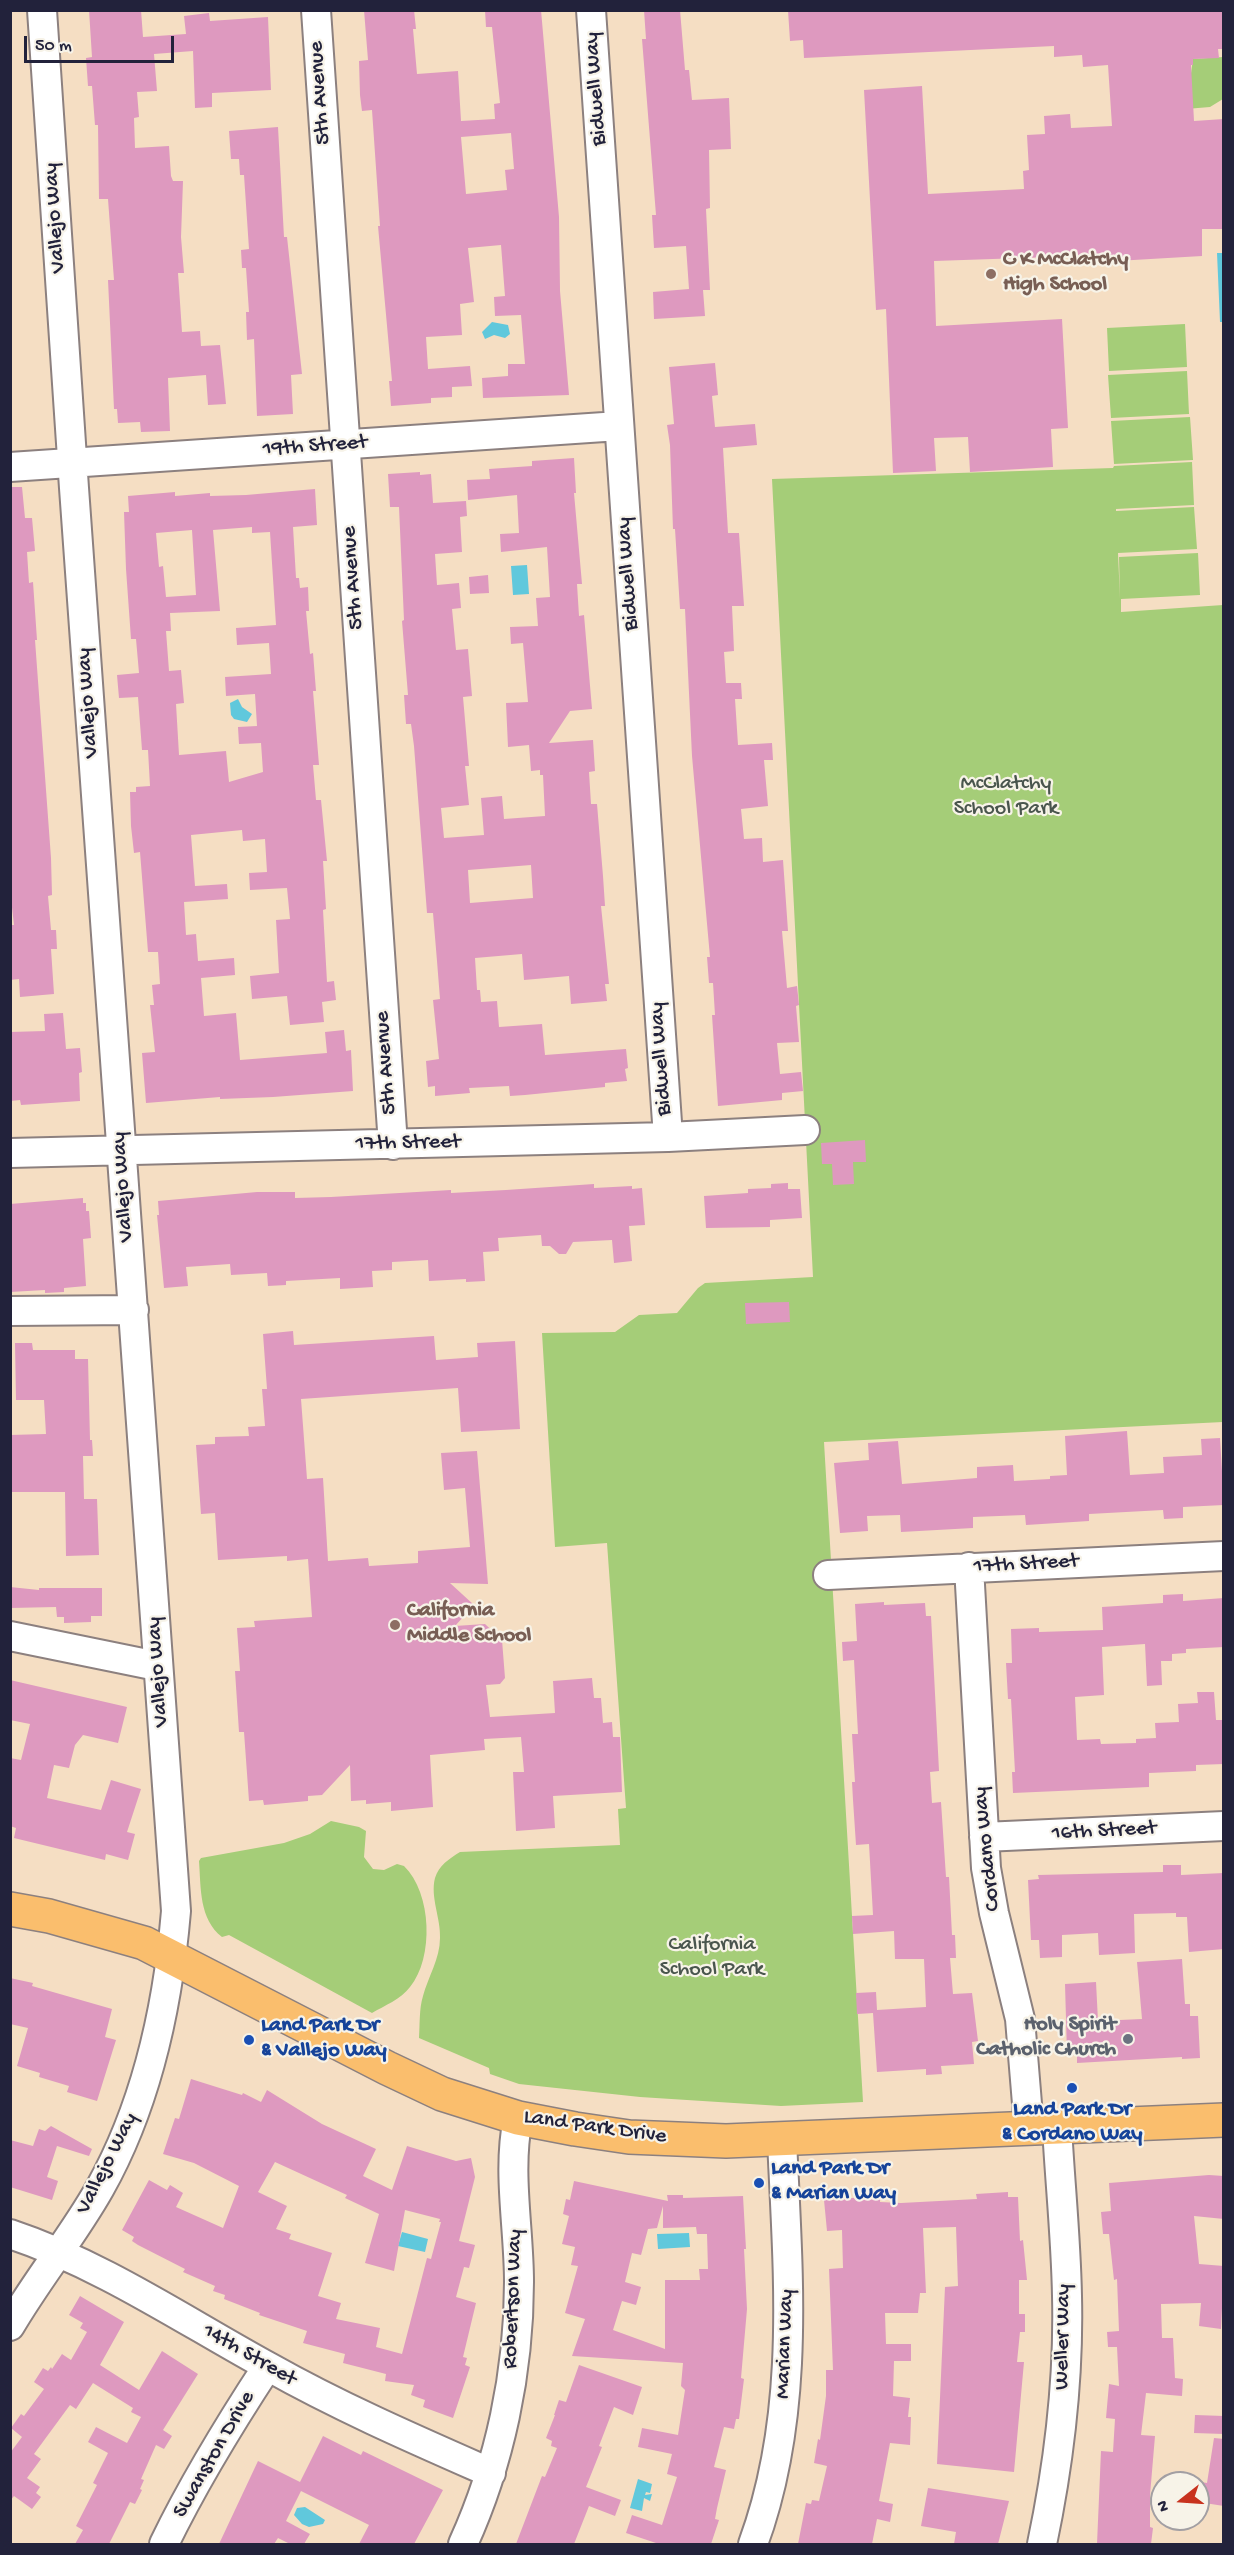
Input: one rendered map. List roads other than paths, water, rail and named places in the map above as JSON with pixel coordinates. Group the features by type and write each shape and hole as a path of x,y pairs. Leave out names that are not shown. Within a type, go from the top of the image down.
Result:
{"main road":[{"name":"Land Park Drive","path":"10,1909 110,1932 144,1943 442,2094 518,2118 575,2129 629,2137 726,2141 1224,2120"}],"street":[{"name":"Vallejo Way","path":"10,2326 61,2252 100,2187 127,2134 150,2063 172,1956 176,1911 72,463 42,10"},
{"name":"5th Avenue","path":"316,10 393,1145"},
{"name":"Bidwell Way","path":"591,10 668,1137"},
{"name":"19th Street","path":"10,467 619,426"},
{"name":"17th Street","path":"10,1153 393,1145 668,1137 805,1130"},
{"path":"10,1311 134,1310"},
{"name":"17th Street","path":"828,1575 1224,1556"},
{"name":"Cordano Way","path":"969,1567 988,1885 1043,2128"},
{"path":"10,1636 157,1666"},
{"name":"16th Street","path":"984,1838 1224,1826"},
{"name":"Robertson Way","path":"463,2544 491,2473 507,2406 517,2334 519,2274 512,2157 518,2118"},
{"name":"Weller Way","path":"1042,2544 1060,2434 1066,2355 1067,2296 1043,2128"},
{"name":"Marian Way","path":"753,2544 768,2493 780,2437 789,2368 789,2307 782,2140"},
{"name":"14th Street","path":"10,2234 61,2252 105,2273 267,2367 394,2431 491,2473"},
{"name":"Swanston Drive","path":"164,2544 190,2490 267,2367"}],"water":[{"path":"1217,253 1223,253 1223,322 1220,322"},
{"path":"492,322 508,325 510,334 505,338 494,335 485,339 482,332"},
{"path":"527,565 529,594 513,595 511,566"},
{"path":"238,699 242,707 252,714 247,722 234,719 231,715 230,703"},
{"path":"402,2232 428,2239 425,2252 398,2246"},
{"path":"689,2233 690,2247 658,2249 657,2234"},
{"path":"638,2479 652,2484 650,2493 646,2492 645,2495 652,2494 650,2501 644,2498 642,2511 630,2508"},
{"path":"305,2507 325,2520 323,2524 309,2527 302,2524 294,2515 297,2508"}],"place":[{"name":"C K McClatchy High School","path":"991,274"},
{"name":"California Middle School","path":"395,1625"},
{"name":"Holy Spirit Catholic Church","path":"1128,2039"},
{"name":"Land Park Dr & Vallejo Way","path":"249,2040"},
{"name":"Land Park Dr & Cordano Way","path":"1072,2088"},
{"name":"Land Park Dr & Marian Way","path":"759,2183"}],"park label":[{"name":"McClatchy School Park","path":"1006,798"},
{"name":"California School Park","path":"712,1958"}]}
